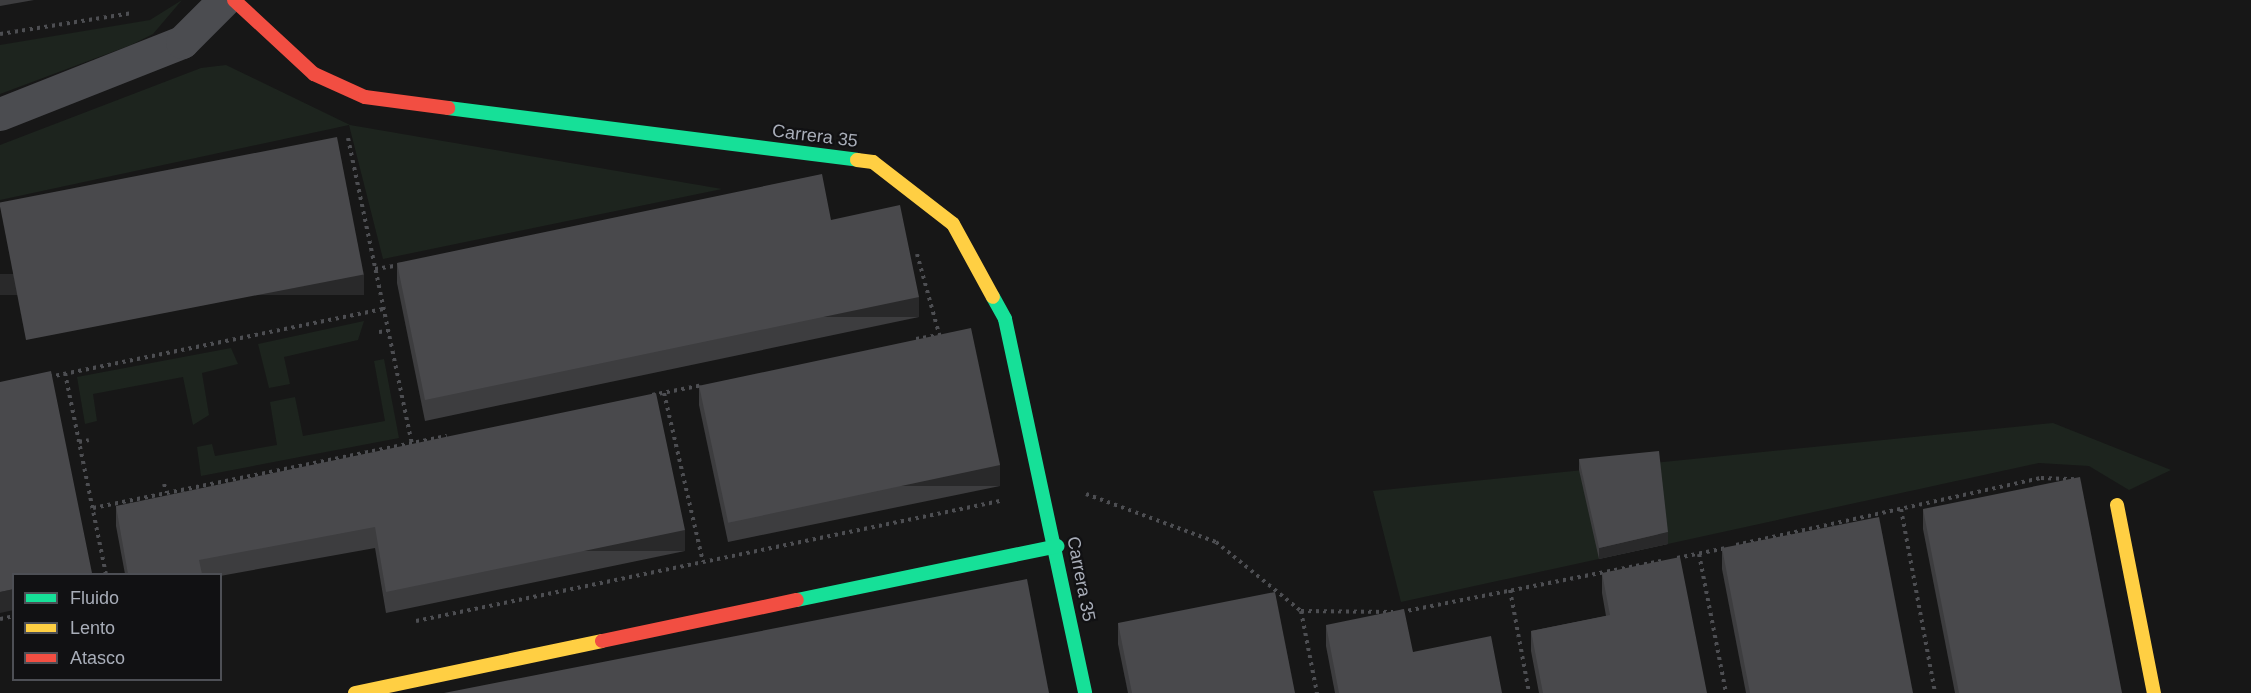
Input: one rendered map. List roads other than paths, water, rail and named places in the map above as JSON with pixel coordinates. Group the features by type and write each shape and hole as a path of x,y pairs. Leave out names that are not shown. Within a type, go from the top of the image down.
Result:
{"street":[{"path":"0,114 182,42 224,0"},
{"name":"Carrera 35","path":"234,0 314,74 365,97 873,162 952,224 1005,319 1057,546 1086,693"},
{"path":"2117,505 2154,693"},
{"path":"356,693 1057,546"}]}
